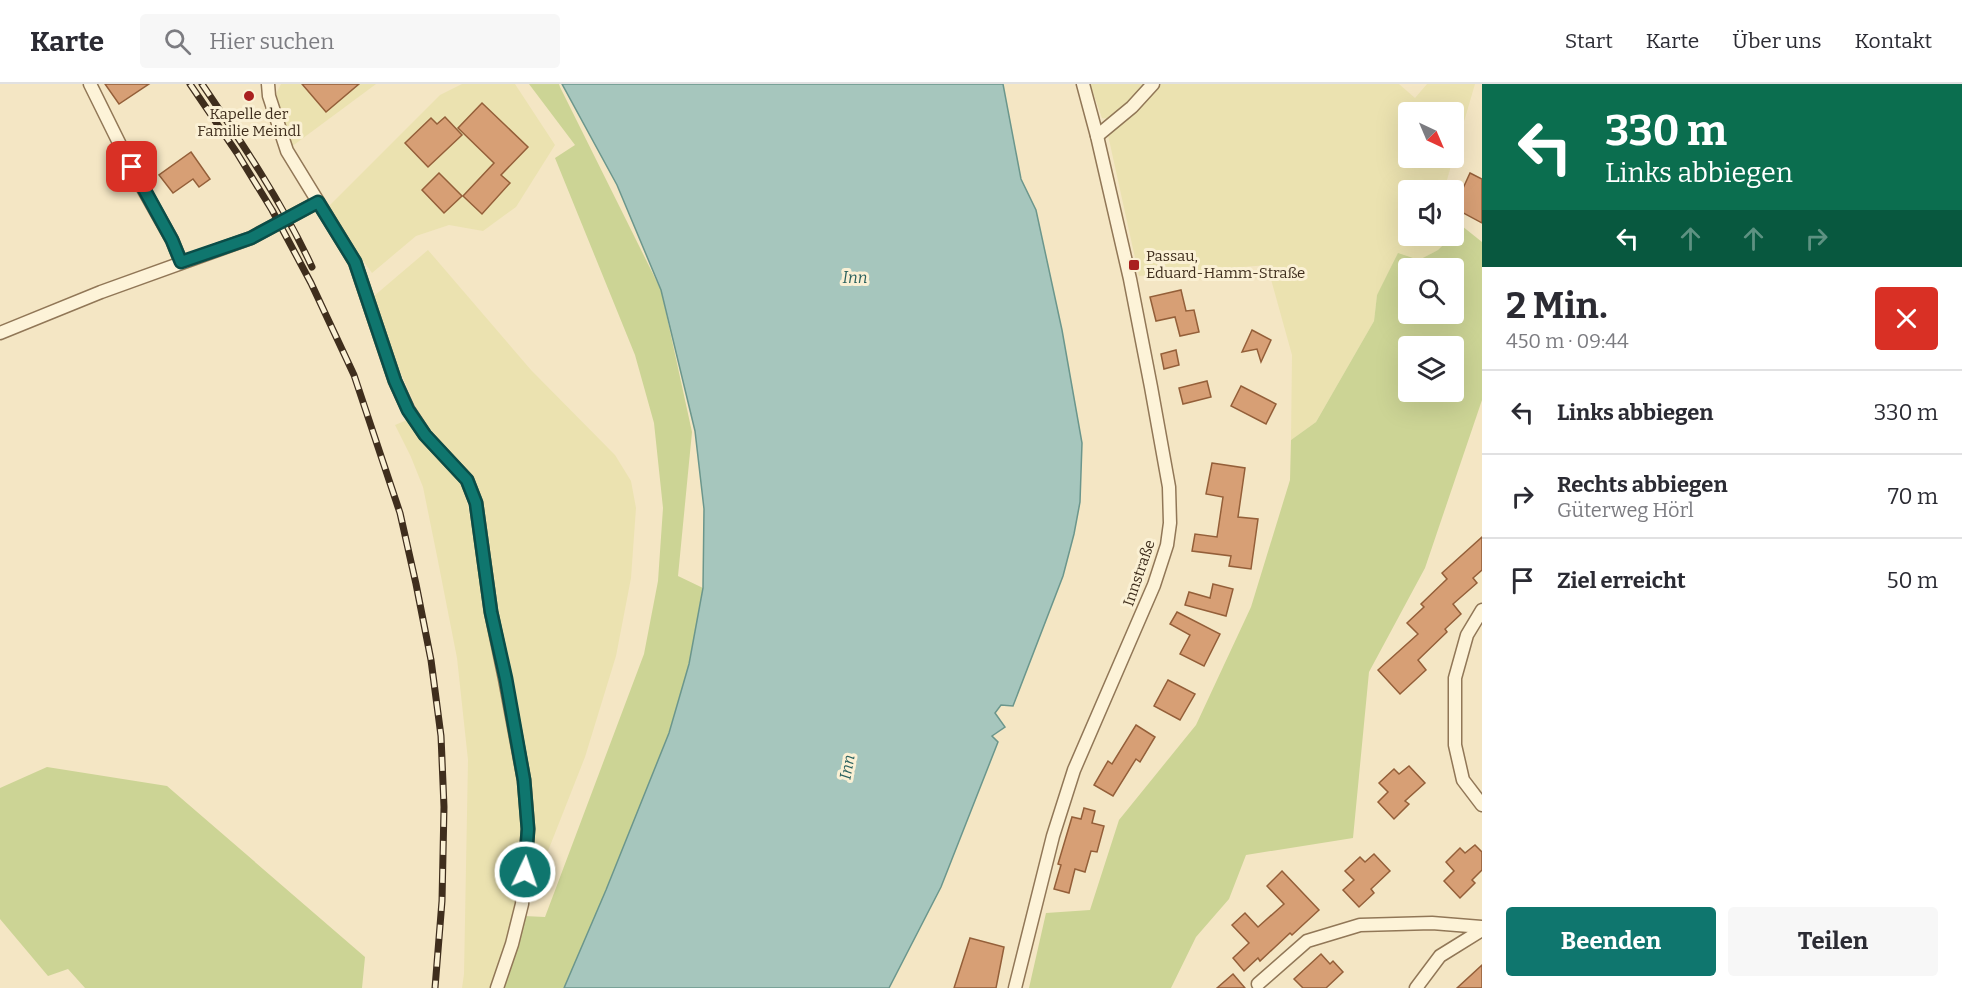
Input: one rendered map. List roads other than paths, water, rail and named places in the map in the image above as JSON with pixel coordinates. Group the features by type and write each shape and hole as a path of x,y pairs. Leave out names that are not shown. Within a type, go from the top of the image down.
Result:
{"street":[{"path":"90,84 172,240 181,262"},
{"path":"268,84 269,96 287,151 355,262 392,372 408,410 425,435 467,480 476,503 491,612 506,679 524,780 528,829 522,904 512,944 496,988"},
{"name":"Innstraße","path":"1015,988 1053,836 1074,770 1154,585 1167,545 1170,523 1169,487 1130,279 1083,84"},
{"path":"1097,136 1132,107 1153,84"},
{"path":"0,333 101,292 251,238 318,202"},
{"path":"1482,610 1467,635 1455,678 1455,745 1463,780 1482,805"},
{"path":"1258,984 1307,941 1360,925 1432,924 1482,929"},
{"path":"1416,988 1440,956 1482,929"}],"water":[{"name":"Inn","path":"562,84 1003,84 1021,179 1036,210 1062,330 1082,443 1080,502 1063,576 1013,706 1001,705 995,713 1005,727 992,736 998,742 941,887 889,988 564,988 669,733 689,664 703,588 704,509 695,431 661,290 617,185"}],"railway":[{"path":"190,84 272,210 311,283 354,375 400,513 431,660 441,736 444,807 442,901 435,988"},
{"path":"202,84 275,196 312,267"}],"place":[{"name":"Kapelle der Familie Meindl","path":"249,96"},
{"name":"Passau, Eduard-Hamm-Straße","path":"1134,265"}]}
